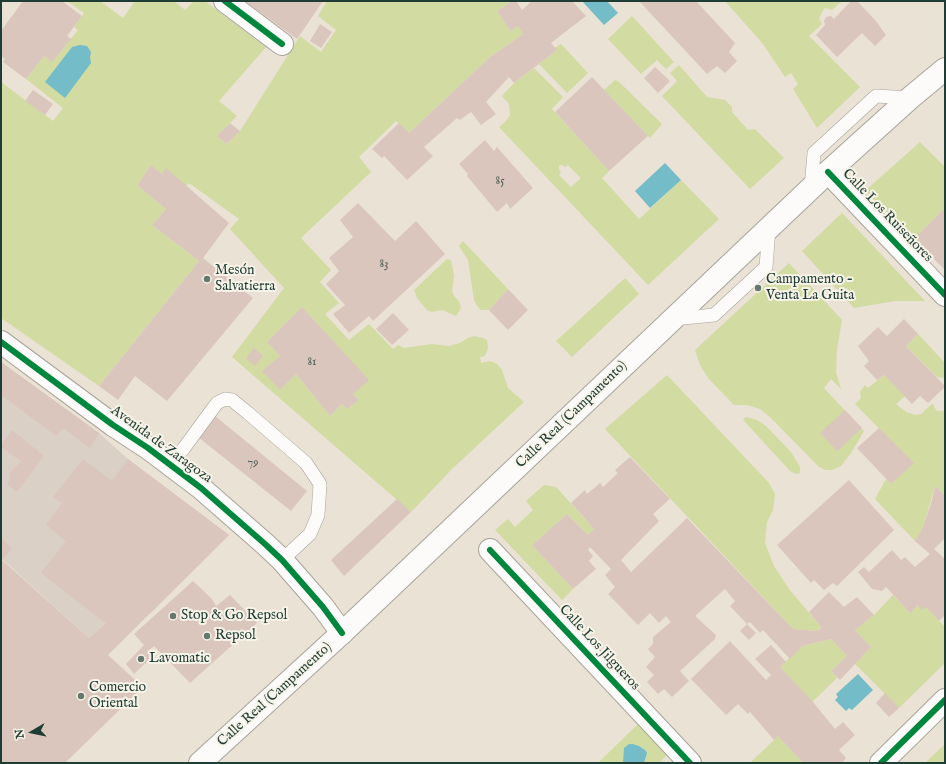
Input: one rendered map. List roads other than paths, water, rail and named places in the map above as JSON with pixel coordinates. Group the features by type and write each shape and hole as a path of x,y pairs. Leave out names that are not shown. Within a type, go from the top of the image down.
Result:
{"main road":[{"path":"225,1 282,44"},
{"name":"Calle Real (Campamento)","path":"200,763 342,633 810,188 910,98 945,69"},
{"name":"Calle Los Ruiseñores","path":"828,172 945,295"},
{"name":"Avenida de Zaragoza","path":"1,342 201,488 282,560 323,607 342,633"},
{"name":"Calle Los Jilgueros","path":"490,550 690,763"},
{"path":"881,763 945,700"}],"lane":[{"path":"810,188 814,153 870,101 876,96 910,98"},
{"path":"170,464 184,448 217,402 225,399 232,400 248,413 306,463 320,484 318,515 310,534 282,560"}],"water":[{"path":"582,1 607,1 618,13 604,25"},
{"path":"80,45 87,46 91,52 91,63 65,98 45,82 72,47"},
{"path":"665,163 681,180 650,208 635,191"},
{"path":"858,674 873,690 852,710 849,708 846,711 835,700 838,697 836,694"},
{"path":"629,744 639,746 645,750 647,753 644,763 623,763 624,748"}],"place":[{"name":"Mesón Salvatierra","path":"207,279"},
{"name":"Campamento - Venta La Guita","path":"758,288"},
{"name":"Stop & Go Repsol","path":"173,616"},
{"name":"Repsol","path":"207,636"},
{"name":"Lavomatic","path":"141,659"},
{"name":"Comercio Oriental","path":"81,696"}]}
